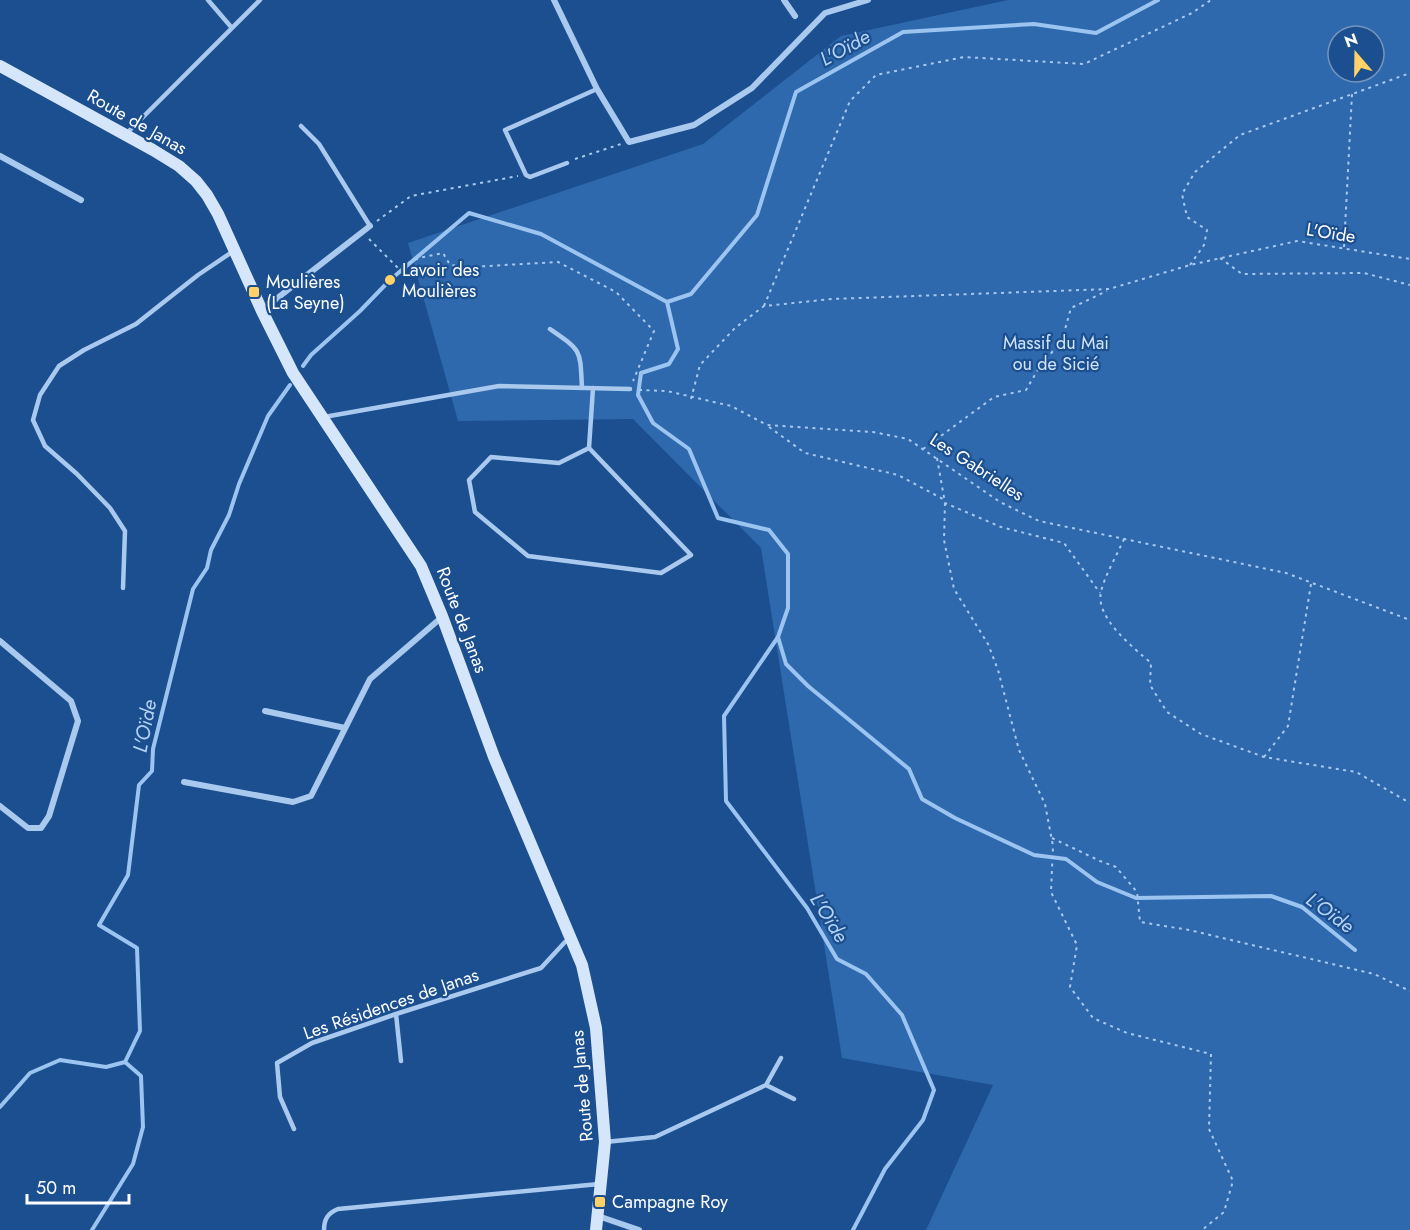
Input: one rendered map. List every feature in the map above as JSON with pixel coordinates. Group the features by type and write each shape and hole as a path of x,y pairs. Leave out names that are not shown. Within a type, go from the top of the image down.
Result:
{"street":[{"path":"554,0 597,89 629,142 694,125 752,88 825,13 868,0"},
{"path":"784,0 795,16"},
{"name":"Route de Janas","path":"0,66 179,166 196,181 207,195 293,373 421,566 494,757 582,965 596,1028 605,1142 596,1230"},
{"path":"0,156 81,200"},
{"path":"262,311 370,226"},
{"path":"184,782 293,802 311,796 370,680 442,616"},
{"path":"0,641 72,701 78,721 49,816 41,828 28,828 0,806"},
{"path":"265,711 345,728"},
{"path":"598,1216 639,1230"}],"lane":[{"path":"208,0 232,28"},
{"path":"125,135 260,0"},
{"path":"567,163 530,177 526,175 506,130 597,89"},
{"path":"301,126 319,144 370,226"},
{"path":"123,588 125,531 110,508 77,474 45,446 33,420 40,395 59,366 84,350 136,324 198,275 235,251"},
{"path":"550,329 576,347 581,361 582,388"},
{"path":"321,418 499,386 630,389"},
{"path":"589,448 560,463 491,457 469,480 475,512 528,556 661,573 691,555 589,448 593,388"},
{"name":"Les Résidences de Janas","path":"294,1129 280,1097 277,1063 312,1044 396,1014 540,968 565,942 572,939"},
{"path":"396,1014 401,1061"},
{"path":"605,1142 655,1137 766,1085 781,1058"},
{"path":"766,1085 795,1099"},
{"path":"324,1230 329,1213 338,1209 602,1183"}],"path":[{"path":"691,399 700,366 735,328 764,306 850,101 876,75 964,57 1084,64 1192,13 1211,0"},
{"path":"1190,265 1204,245 1207,230 1188,217 1182,194 1196,172 1240,135 1410,73"},
{"path":"1344,248 1352,94"},
{"path":"567,163 577,157 629,142"},
{"path":"370,226 411,196 526,175"},
{"path":"362,232 398,268 419,258 442,253 450,265 470,267 558,262 616,292 654,331 630,389"},
{"name":"L'Oïde","path":"764,306 832,299 1109,289 1190,265 1297,241 1410,259"},
{"path":"1220,258 1242,274 1364,273 1410,285"},
{"path":"923,449 994,398 1026,390 1039,368 1062,340 1071,309 1109,289"},
{"name":"Les Gabrielles","path":"630,389 667,392 731,406 767,425 873,432 908,439 1000,502 1039,521 1286,573 1410,620"},
{"path":"767,425 805,453 898,475 943,499"},
{"path":"937,458 945,503 944,540 954,589 988,644 998,670 1019,750 1046,804 1052,838 1051,892 1077,945 1070,987 1093,1018 1127,1033 1211,1054 1209,1129 1233,1181 1224,1212 1202,1230"},
{"path":"945,503 1001,527 1064,543 1100,592 1102,606 1117,633 1151,663 1150,685 1167,712 1201,734 1264,757 1356,772 1410,803"},
{"path":"1100,592 1124,539"},
{"path":"1264,757 1288,726 1311,583"},
{"path":"1052,838 1116,867 1137,892 1140,922 1188,930 1374,974 1410,991"}],"green space":[{"name":"Massif du Mai ou de Sicié","path":"1008,0 1410,0 1410,1230 926,1230 993,1085 842,1058 761,548 633,419 458,421 408,243 703,144 841,36"}],"waterway":[{"name":"L'Oïde","path":"303,366 311,355 360,311 390,280 469,213 541,234 667,302 691,294 757,215 796,92 903,32 1034,24 1096,33 1158,0"},
{"name":"L'Oïde","path":"667,302 678,349 669,364 641,373 638,395 653,423 689,449 718,518 769,530 788,554 788,608 778,637 724,716 726,801 807,908 837,959 866,974 902,1015 934,1090 923,1120 885,1169 853,1230"},
{"name":"L'Oïde","path":"92,1230 133,1164 143,1127 141,1076 125,1062 140,1031 137,948 99,925 128,875 139,785 152,771 153,749 193,589 207,568 211,550 229,515 239,484 268,416 290,385"},
{"name":"L'Oïde","path":"778,637 786,664 808,686 909,769 922,799 955,818 1034,855 1066,859 1097,882 1136,898 1271,896 1302,907 1355,950"},
{"name":"L'Oïde","path":"0,1107 30,1073 60,1060 106,1067 125,1062"}],"place":[{"name":"Lavoir des Moulières","path":"390,280"},
{"name":"Moulières (La Seyne)","path":"254,292"},
{"name":"Campagne Roy","path":"600,1202"}]}
